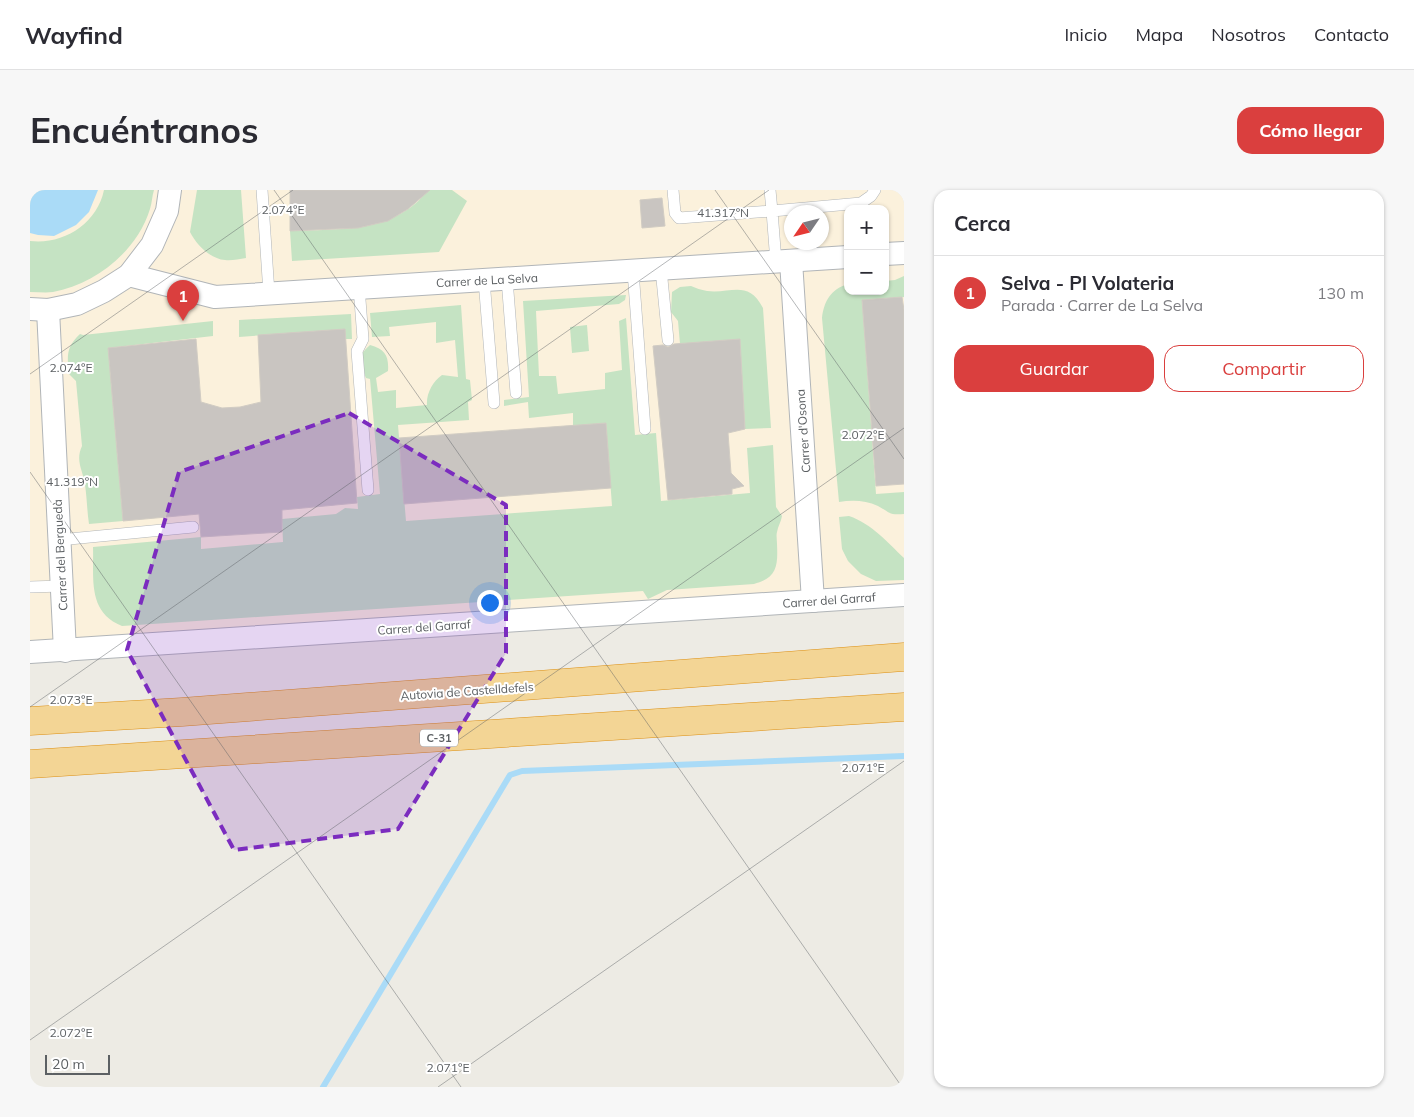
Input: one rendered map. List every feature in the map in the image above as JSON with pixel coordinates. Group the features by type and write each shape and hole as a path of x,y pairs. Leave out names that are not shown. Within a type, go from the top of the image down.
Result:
{"highway":[{"name":"Autovia de Castelldefels","path":"30,721 182,712 904,657"},
{"path":"30,702 182,712"},
{"name":"C-31","path":"30,764 904,707"},
{"path":"848,711 904,712"}],"street":[{"path":"39,310 77,304 104,291 129,275 152,245 167,210 170,190"},
{"path":"889,254 904,253"},
{"name":"Carrer de La Selva","path":"129,275 215,296 844,257"},
{"name":"Carrer d'Osona","path":"783,262 813,601"},
{"name":"Carrer del Berguedà","path":"39,310 59,540 65,650"},
{"name":"Carrer del Garraf","path":"30,652 904,594"}],"lane":[{"path":"262,190 269,293"},
{"path":"673,190 675,213 679,218 861,203 872,196 875,190"},
{"path":"770,190 772,211 783,262"},
{"path":"661,269 668,340"},
{"path":"633,271 645,429"},
{"path":"507,279 516,393"},
{"path":"484,280 494,402"},
{"path":"360,287 363,339 356,351 368,490"},
{"path":"59,540 193,527"},
{"path":"30,587 62,586"}],"highlighted area":[{"path":"349,413 506,505 506,653 398,829 234,850 127,650 179,472"}],"shaded area":[{"path":"30,190 904,190 904,595 30,652"}],"green space":[{"path":"104,190 154,190 150,209 135,239 113,263 84,282 53,292 30,292 30,241 54,240 77,230 94,213"},
{"path":"197,190 241,190 246,258 219,259 209,254 196,241 190,232"},
{"path":"428,190 452,190 467,201 439,252 292,261 290,231 365,226 383,221 400,214 415,204"},
{"path":"904,276 904,297 862,300 876,494 904,492 904,514 890,513 878,506 863,502 839,502 822,318 829,296 842,286 844,285 844,295 889,295 889,281"},
{"path":"691,286 707,291 745,291 757,299 763,308 771,428 745,429 740,339 680,344 678,321 671,312 672,292 680,287"},
{"path":"626,295 625,300 619,304 536,311 539,376 556,376 558,394 605,389 605,373 622,370 619,321 626,318 635,435 656,433 661,501 750,493 747,448 773,445 776,507 782,516 777,533 776,565 772,575 754,584 667,590 648,599 643,591 122,626 111,620 103,612 98,603 93,582 93,547 201,537 201,549 283,542 282,519 336,514 345,508 358,509 357,497 380,494 370,379 366,378 360,361 363,353 370,345 383,351 387,357 388,371 376,378 378,392 396,390 396,408 427,405 429,392 433,384 442,375 458,377 455,340 436,343 436,322 389,327 390,336 372,337 370,313 461,305 466,379 470,380 472,400 468,402 469,420 398,425 406,521 612,506 606,423 573,426 573,413 529,418 528,402 504,406 504,400 529,397 523,301"},
{"path":"351,314 352,339 345,339 345,329 239,337 239,320"},
{"path":"213,321 213,336 108,348 123,521 89,524 85,485 79,461 82,446 76,381 69,374 68,368 68,357 72,343 80,334"},
{"path":"587,325 589,351 572,353 570,327"},
{"path":"849,516 872,529 904,558 904,580 876,581 861,574 848,561 842,549 839,517"}],"water":[{"path":"30,190 98,190 89,212 76,225 54,236 30,233"}],"building":[{"path":"290,190 430,190 408,209 388,221 358,228 290,231"},
{"path":"662,198 665,226 642,228 640,200"},
{"path":"902,297 904,310 904,484 876,486 862,300"},
{"path":"345,329 357,503 282,510 282,532 201,537 199,514 123,521 108,348 196,339 201,402 222,408 240,407 261,402 258,335"},
{"path":"740,339 745,429 728,433 731,473 744,486 732,489 732,494 668,500 653,346 663,345 668,347 674,344"},
{"path":"606,423 611,488 404,504 399,438"}],"waterway":[{"path":"323,1087 510,775 522,771 904,756"}],"place":[{"name":"Selva - Pl Volateria","path":"183,321"}]}
